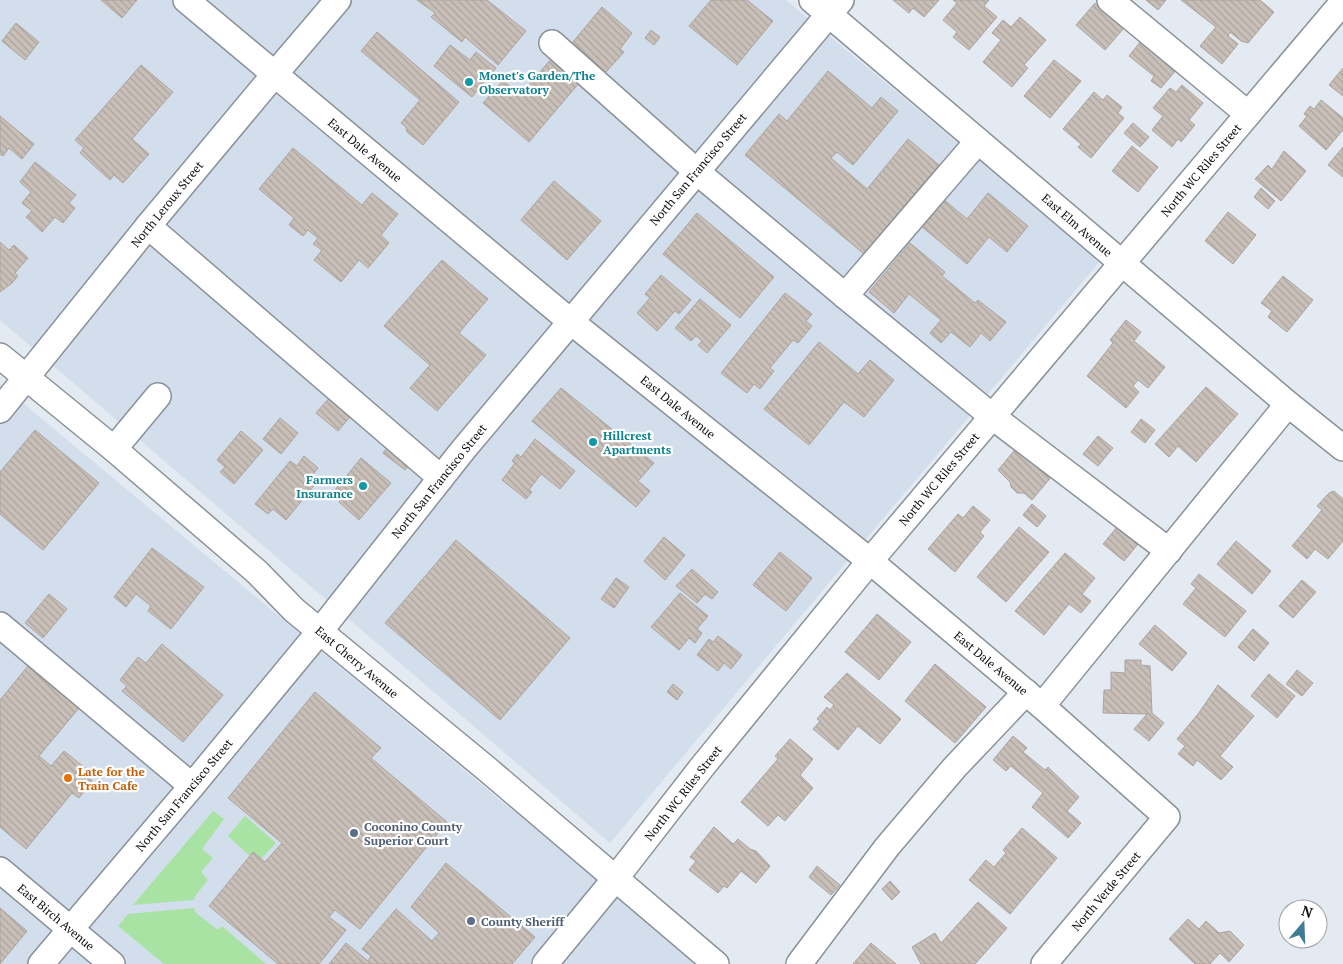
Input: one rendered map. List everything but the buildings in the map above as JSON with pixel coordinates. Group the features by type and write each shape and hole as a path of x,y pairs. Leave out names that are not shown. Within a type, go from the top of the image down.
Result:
{"street":[{"name":"East Dale Avenue","path":"186,0 570,321 870,561 1034,699 1167,818"},
{"name":"North Leroux Street","path":"0,410 148,226 338,0"},
{"path":"1110,0 1248,114"},
{"name":"North WC Riles Street","path":"545,964 870,561 1343,2"},
{"name":"East Elm Avenue","path":"827,5 978,141 1288,404 1343,448"},
{"name":"North San Francisco Street","path":"41,964 320,631 463,450 696,171 827,5"},
{"path":"552,43 696,171 844,296 993,417 1169,551"},
{"path":"844,296 978,141"},
{"path":"148,226 441,478"},
{"name":"East Cherry Avenue","path":"0,356 114,449 258,572 294,610 488,770 716,964"},
{"path":"114,449 158,396"},
{"path":"799,964 893,840 955,766 1034,699 1169,551 1288,404"},
{"path":"0,625 192,786"},
{"name":"North Verde Street","path":"1044,964 1167,818"},
{"name":"East Birch Avenue","path":"0,870 112,964"}],"shaded area":[{"path":"0,0 786,0 1100,261 610,843 0,320"},
{"path":"0,384 697,964 0,964"}],"green space":[{"path":"213,811 224,819 202,849 213,858 201,872 208,880 194,900 133,905"},
{"path":"245,816 276,843 261,859 253,852 250,856 228,836"},
{"path":"194,908 196,913 218,930 222,926 266,964 164,964 118,926 128,914"}],"place":[{"name":"Monet's Garden/The Observatory","path":"469,82"},
{"name":"Hillcrest Apartments","path":"593,442"},
{"name":"Farmers Insurance","path":"363,486"},
{"name":"Late for the Train Cafe","path":"68,778"},
{"name":"Coconino County Superior Court","path":"354,833"},
{"name":"County Sheriff","path":"471,921"}]}
